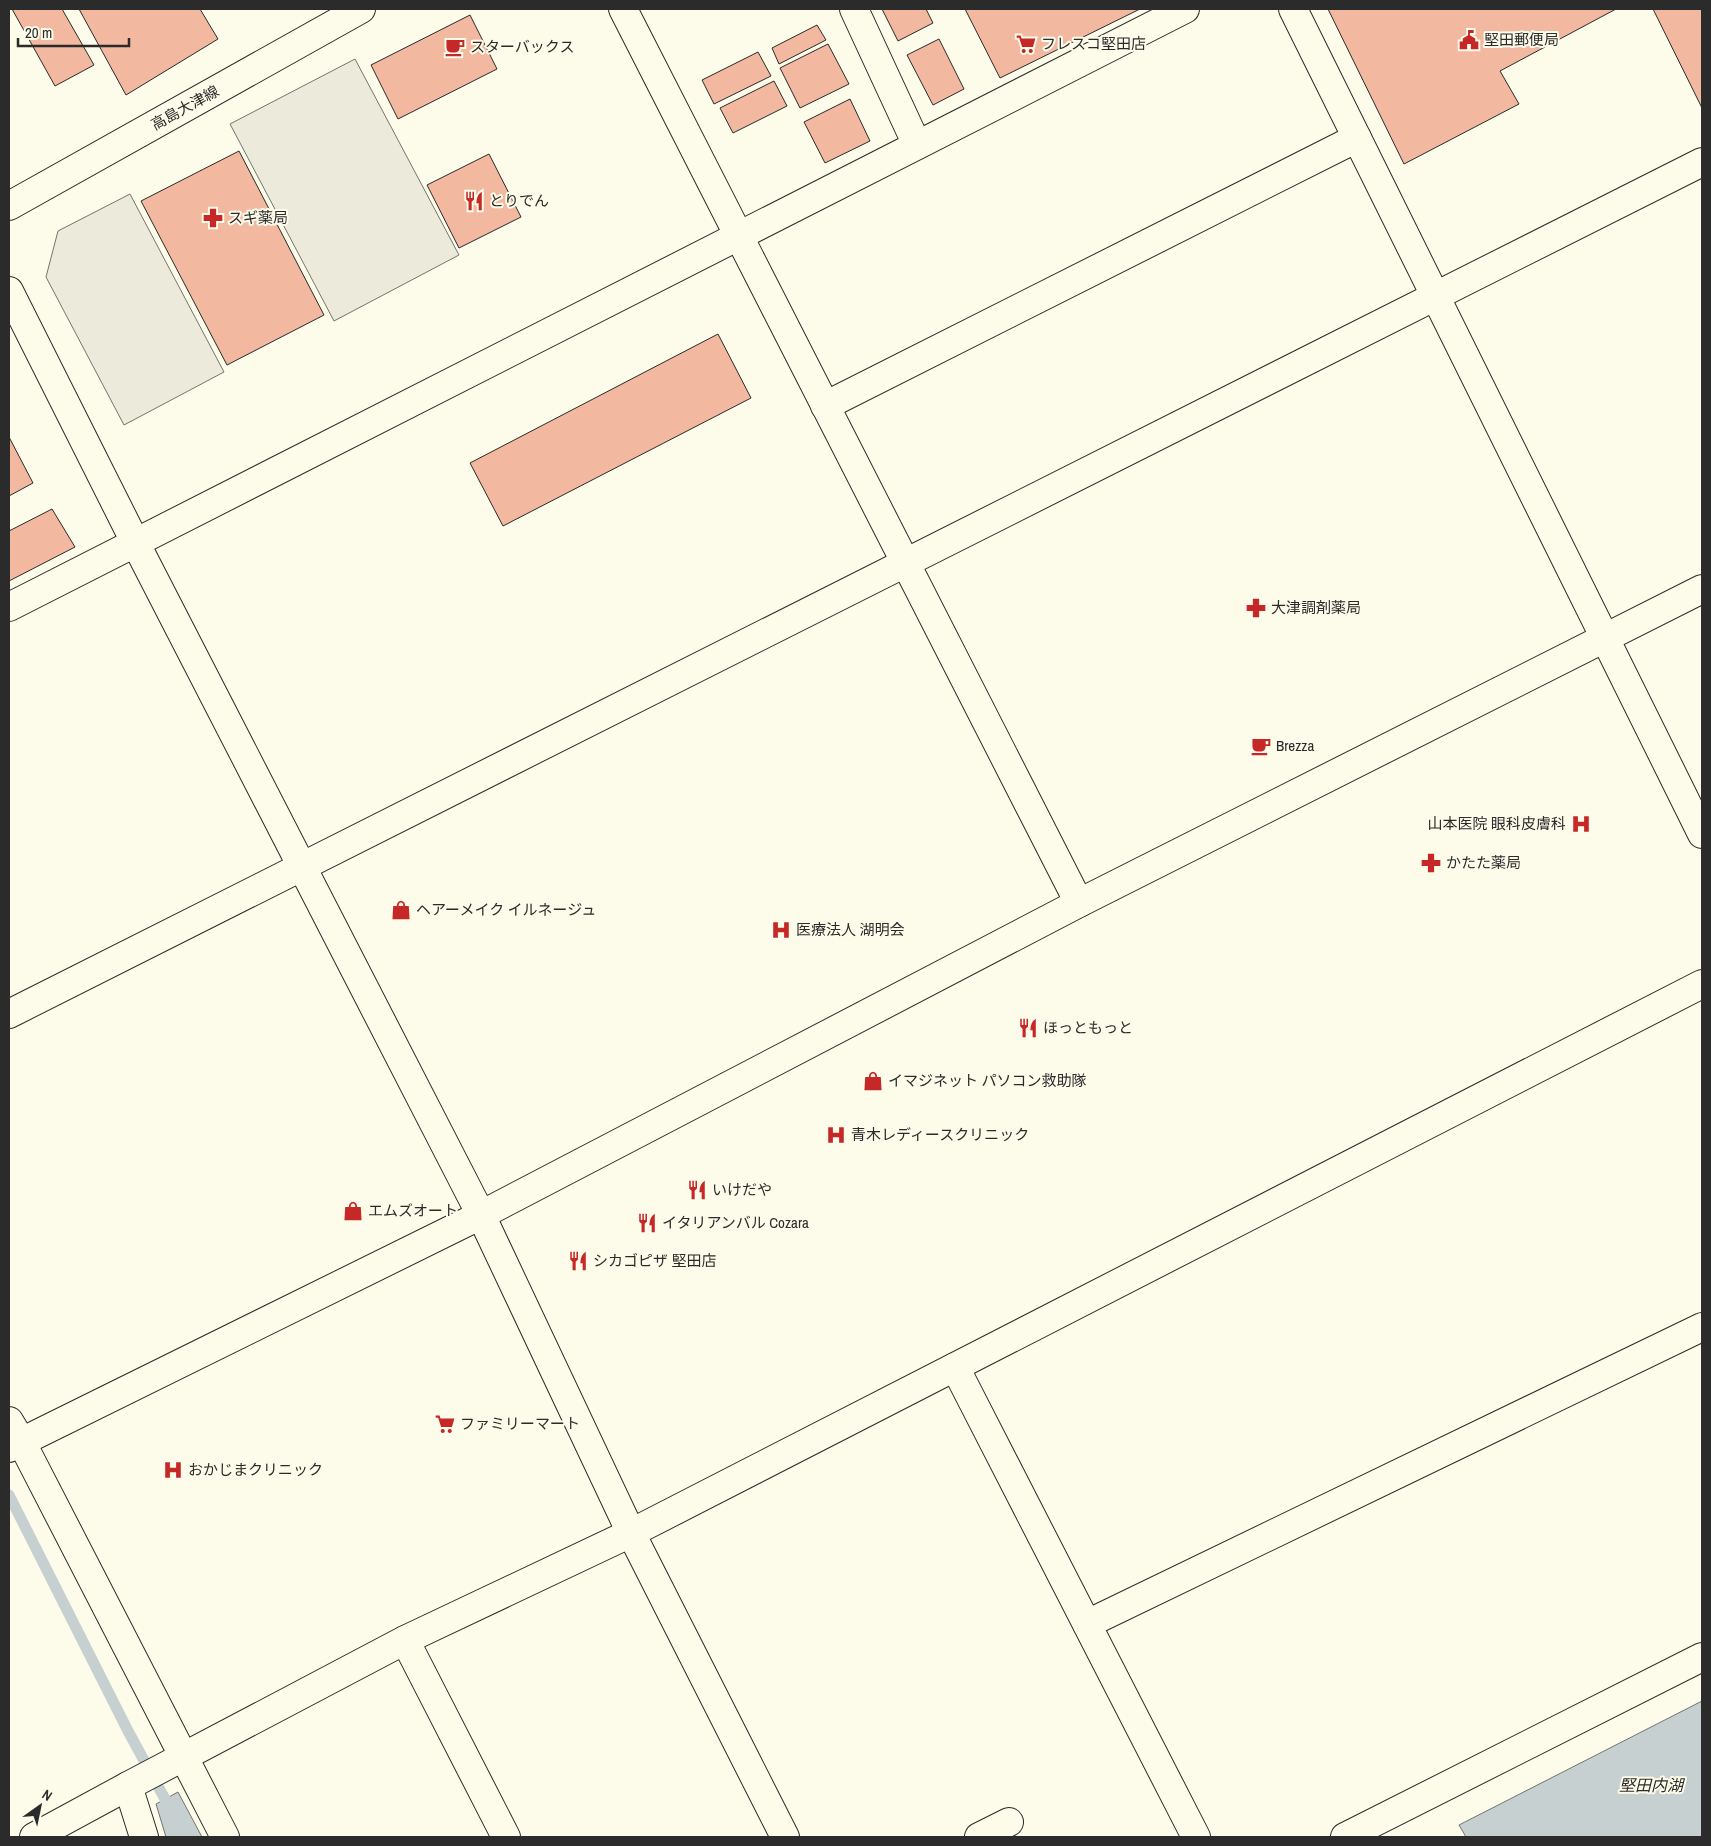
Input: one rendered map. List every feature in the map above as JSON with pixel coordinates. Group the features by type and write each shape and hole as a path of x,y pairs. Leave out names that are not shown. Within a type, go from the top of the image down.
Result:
{"street":[{"name":"高島大津線","path":"9,206 361,9"},
{"path":"623,9 1079,903"},
{"path":"854,9 917,145"},
{"path":"9,607 1185,9"},
{"path":"1293,9 1702,834"},
{"path":"825,406 1357,138"},
{"path":"9,1014 1702,162"},
{"path":"9,291 135,542 481,1215 630,1533 785,1837"},
{"path":"225,1837 13,1437 481,1215 1079,903 1702,589"},
{"path":"34,1837 183,1756 405,1640 630,1533 1702,984"},
{"path":"1087,1624 1702,1327"},
{"path":"955,1367 1196,1837"},
{"path":"405,1640 506,1837"},
{"path":"1345,1837 1702,1658"},
{"path":"128,1786 144,1837"},
{"path":"979,1837 1008,1822"}],"shaded area":[{"path":"355,59 459,255 334,321 230,124"},
{"path":"130,194 224,372 124,425 46,277 58,231"}],"water":[{"name":"堅田内湖","path":"1702,1701 1702,1837 1466,1837 1459,1825"},
{"path":"178,1792 202,1837 166,1837 156,1804"}],"building":[{"path":"12,9 62,9 94,65 55,86"},
{"path":"79,9 200,9 218,39 126,95"},
{"path":"882,9 926,9 933,23 898,41"},
{"name":"フレスコ堅田店","path":"965,9 1140,9 1000,78"},
{"path":"1328,9 1616,9 1500,71 1519,104 1404,164"},
{"path":"1653,9 1702,9 1702,108"},
{"path":"470,15 497,69 398,119 371,65"},
{"path":"817,25 826,40 779,64 772,48"},
{"path":"939,39 964,89 933,105 907,55"},
{"path":"828,44 849,84 800,108 780,68"},
{"path":"758,52 771,76 714,104 702,80"},
{"path":"774,81 787,106 733,133 720,108"},
{"path":"850,99 870,141 825,163 804,122"},
{"path":"239,151 324,315 227,365 141,201"},
{"name":"とりでん","path":"489,154 521,217 459,248 427,185"},
{"path":"718,334 751,398 503,526 470,463"},
{"path":"9,437 33,483 9,496"},
{"path":"52,509 75,547 9,581 9,531"}],"waterway":[{"path":"9,1495 183,1837"}],"place":[{"name":"堅田郵便局","path":"1469,40"},
{"name":"フレスコ堅田店","path":"1026,44"},
{"name":"スターバックス","path":"455,47"},
{"name":"とりでん","path":"474,201"},
{"name":"スギ薬局","path":"213,218"},
{"name":"大津調剤薬局","path":"1256,608"},
{"name":"Brezza","path":"1261,746"},
{"name":"山本医院 眼科皮膚科","path":"1581,824"},
{"name":"かたた薬局","path":"1431,863"},
{"name":"ヘアーメイク イルネージュ","path":"401,910"},
{"name":"医療法人 湖明会","path":"781,930"},
{"name":"ほっともっと","path":"1028,1028"},
{"name":"イマジネット パソコン救助隊","path":"873,1081"},
{"name":"青木レディースクリニック","path":"836,1135"},
{"name":"いけだや","path":"697,1190"},
{"name":"エムズオート","path":"353,1211"},
{"name":"イタリアンバル Cozara","path":"647,1223"},
{"name":"シカゴピザ 堅田店","path":"578,1261"},
{"name":"ファミリーマート","path":"445,1424"},
{"name":"おかじまクリニック","path":"173,1470"}]}
